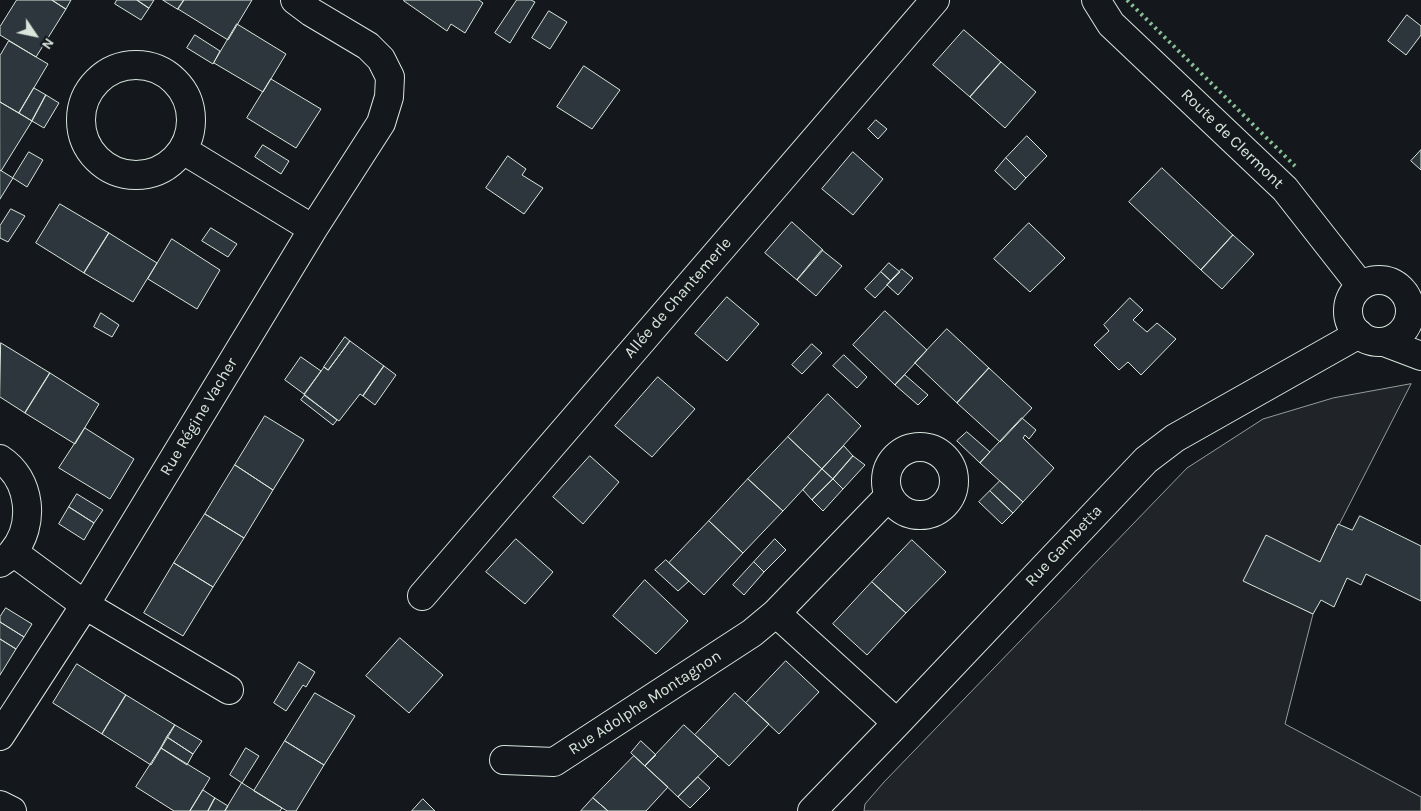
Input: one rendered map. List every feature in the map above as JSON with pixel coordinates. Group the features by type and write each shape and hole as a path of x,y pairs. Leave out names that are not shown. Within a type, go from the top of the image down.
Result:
{"street":[{"name":"Rue Régine Vacher","path":"0,736 85,605 313,229 381,123 390,97 390,77 382,59 368,46 311,12 295,0"},
{"name":"Allée de Chantemerle","path":"422,596 935,0"},
{"name":"Route de Clermont","path":"1096,0 1111,24 1285,189 1361,286"},
{"path":"132,64 150,66 166,72 179,84 188,99 192,116 190,133 183,150 170,164 153,173 135,176 116,172 99,162 87,147 81,129 81,110 88,92 100,77 115,68 132,64"},
{"path":"183,150 313,229"},
{"path":"1371,338 1394,338 1402,332 1408,323 1410,313 1415,307 1398,286 1389,282 1379,280 1361,286 1354,293 1350,301 1349,319 1353,327 1371,338 1421,356"},
{"name":"Rue Gambetta","path":"812,811 1146,460 1175,438 1371,338"},
{"path":"0,459 20,479 26,497 27,517 23,536 6,558 228,690"},
{"name":"Rue Adolphe Montagnon","path":"504,760 554,762 752,634 776,613 888,496"},
{"path":"776,613 897,723"},
{"path":"0,805 12,811"}],"shaded area":[{"path":"1411,384 1320,562 1244,580 1313,614 1285,724 1421,797 1421,811 864,811 865,804 884,782 1187,468 1263,419 1333,398"}],"building":[{"path":"17,0 52,0 66,9 36,57 0,35 0,27"},
{"path":"52,0 71,0 66,9"},
{"path":"117,0 137,0 149,8 141,20 115,4"},
{"path":"137,0 154,0 149,8"},
{"path":"163,0 184,0 178,9"},
{"path":"184,0 252,0 228,40 178,9"},
{"path":"404,0 479,0 483,3 465,33 451,24 447,31"},
{"path":"517,0 531,0 535,2 510,43 495,33"},
{"path":"549,11 567,22 550,49 532,38"},
{"path":"1407,15 1421,26 1421,35 1406,55 1388,41"},
{"path":"237,24 286,54 263,92 214,63"},
{"path":"964,30 1001,62 970,97 933,65"},
{"path":"195,35 220,51 213,64 187,48"},
{"path":"9,41 48,64 19,113 0,102 0,56"},
{"path":"1001,62 1036,92 1005,128 970,97"},
{"path":"584,66 620,90 592,129 557,107"},
{"path":"271,79 321,109 296,148 247,118"},
{"path":"34,88 46,95 32,121 19,113"},
{"path":"46,95 59,103 44,128 32,121"},
{"path":"0,102 32,121 1,171 0,170"},
{"path":"876,120 887,129 878,139 868,129"},
{"path":"1027,136 1047,156 1026,178 1006,158"},
{"path":"263,145 289,161 281,174 255,157"},
{"path":"1421,150 1421,170 1411,161"},
{"path":"29,152 43,160 27,187 13,178"},
{"path":"853,152 883,179 853,215 822,189"},
{"path":"508,156 526,169 522,175 543,188 524,214 486,188"},
{"path":"1006,158 1026,178 1015,190 995,171"},
{"path":"1162,168 1233,235 1201,270 1129,202"},
{"path":"0,170 13,178 0,199"},
{"path":"60,204 109,233 84,273 36,243"},
{"path":"11,209 25,216 8,242 0,238 0,226"},
{"path":"792,222 823,250 797,280 765,253"},
{"path":"1029,223 1065,258 1030,292 994,259"},
{"path":"211,228 237,244 228,257 202,241"},
{"path":"109,233 157,263 133,302 84,273"},
{"path":"1233,235 1254,254 1222,289 1201,270"},
{"path":"172,239 220,270 197,309 148,279"},
{"path":"822,250 842,266 816,296 797,280"},
{"path":"889,263 900,272 891,281 881,272"},
{"path":"902,269 913,278 898,295 887,285"},
{"path":"881,272 891,281 875,298 865,289"},
{"path":"727,297 759,324 727,361 695,334"},
{"path":"1130,298 1143,310 1133,320 1147,332 1157,323 1176,339 1141,375 1128,362 1119,370 1094,345 1109,331 1104,325"},
{"path":"885,311 927,350 895,385 853,345"},
{"path":"101,313 119,325 112,337 94,327"},
{"path":"947,329 989,368 957,403 915,363"},
{"path":"345,337 350,341 328,370 324,367"},
{"path":"350,341 384,366 363,396 360,394 339,421 304,395 324,367 328,370"},
{"path":"1,343 50,373 25,413 0,397"},
{"path":"812,344 822,353 802,374 792,365"},
{"path":"844,355 867,377 857,388 833,366"},
{"path":"301,357 321,371 304,394 285,380"},
{"path":"384,366 396,375 375,405 363,396"},
{"path":"989,368 1032,408 1000,442 957,403"},
{"path":"50,373 99,404 75,444 25,413"},
{"path":"905,375 928,395 918,405 895,385"},
{"path":"658,377 695,409 652,457 615,426"},
{"path":"828,394 861,426 822,469 788,437"},
{"path":"305,395 337,420 333,425 301,400"},
{"path":"265,416 304,440 273,490 235,465"},
{"path":"1022,418 1036,430 1029,439 1025,435 1023,438 1054,468 1023,502 980,463"},
{"path":"85,428 134,459 110,499 59,468"},
{"path":"967,432 990,452 980,463 957,441"},
{"path":"788,437 822,469 783,511 748,479"},
{"path":"844,446 853,456 833,479 822,469"},
{"path":"590,456 619,482 583,524 553,497"},
{"path":"853,456 865,465 843,489 833,479"},
{"path":"235,465 273,490 244,538 205,514"},
{"path":"822,469 833,479 812,500 803,490"},
{"path":"748,479 783,511 743,553 709,521"},
{"path":"833,479 843,489 823,511 812,500"},
{"path":"1000,481 1023,502 1013,513 990,491"},
{"path":"990,491 1013,513 1002,524 979,502"},
{"path":"77,494 103,510 94,523 69,507"},
{"path":"69,507 94,523 84,540 59,524"},
{"path":"205,514 244,538 213,587 174,563"},
{"path":"1360,516 1421,546 1421,601 1366,574 1361,585 1347,578 1334,607 1321,600 1313,614 1243,581 1266,535 1320,562 1338,524 1352,530"},
{"path":"709,521 743,553 704,595 669,563"},
{"path":"516,539 553,572 525,604 486,572"},
{"path":"775,539 786,550 764,572 754,562"},
{"path":"912,540 946,572 906,613 872,582"},
{"path":"666,560 689,581 678,591 655,570"},
{"path":"754,562 764,572 744,595 733,585"},
{"path":"174,563 213,587 183,636 144,613"},
{"path":"645,580 688,621 656,654 613,616"},
{"path":"872,582 906,613 867,655 833,624"},
{"path":"6,608 32,624 24,637 0,622 0,617"},
{"path":"0,622 24,637 16,649 0,639"},
{"path":"400,638 443,675 409,713 366,676"},
{"path":"0,639 16,649 0,675"},
{"path":"786,661 819,692 779,734 746,703"},
{"path":"299,662 315,672 306,687 303,685 286,711 274,703"},
{"path":"77,664 126,695 102,734 53,703"},
{"path":"315,693 355,716 324,765 285,741"},
{"path":"735,693 769,724 729,766 695,735"},
{"path":"126,695 175,725 151,765 102,734"},
{"path":"175,725 202,741 193,754 167,737"},
{"path":"684,725 718,756 678,797 645,766"},
{"path":"167,737 193,754 187,765 161,748"},
{"path":"285,741 324,765 296,811 287,811 254,791"},
{"path":"641,741 656,755 645,766 631,753"},
{"path":"161,748 210,778 190,811 174,811 136,787"},
{"path":"246,748 259,756 242,783 230,775"},
{"path":"634,756 668,787 646,811 608,811 593,798"},
{"path":"698,777 710,788 690,808 678,797"},
{"path":"242,783 282,808 280,811 225,811"},
{"path":"203,790 215,798 208,811 190,811"},
{"path":"215,798 228,806 225,811 208,811"},
{"path":"593,798 608,811 581,811"},
{"path":"423,799 435,811 412,811"}],"hedge":[{"path":"1127,0 1295,166"}]}
